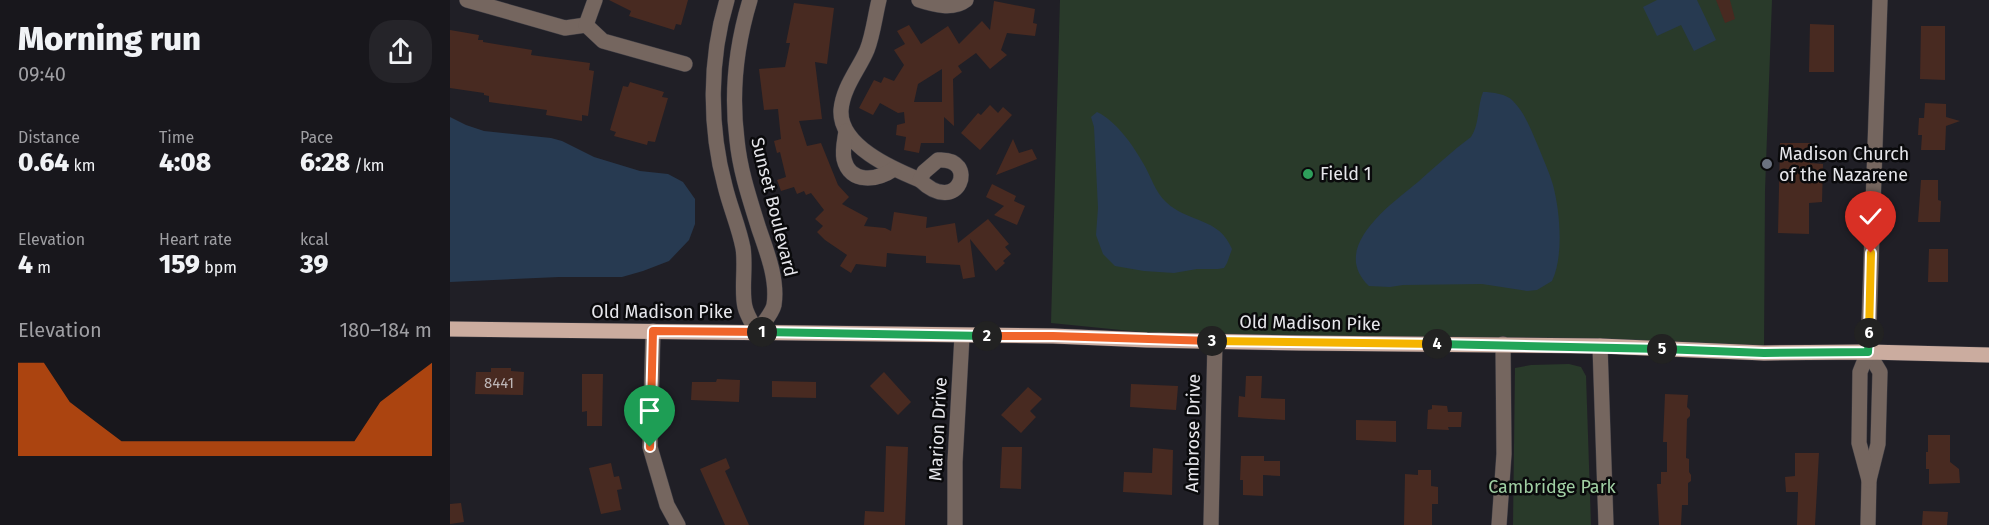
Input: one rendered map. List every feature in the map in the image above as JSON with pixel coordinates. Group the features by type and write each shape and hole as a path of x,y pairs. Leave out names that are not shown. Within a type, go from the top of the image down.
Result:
{"main road":[{"name":"Old Madison Pike","path":"450,329 1053,336 1215,341 1600,346 1764,353 1868,352 1989,355"}],"street":[{"path":"466,0 565,28 586,25"},
{"path":"586,25 596,0"},
{"path":"727,0 716,60 713,94 715,125 720,167 743,247 744,307 757,332"},
{"name":"Sunset Boulevard","path":"750,0 736,62 734,101 739,158 769,263 774,295 774,307 757,332"},
{"path":"879,0 867,49 849,82 841,110 846,131 844,159 854,175 865,179 874,179 894,169"},
{"path":"919,0 950,6 959,5 966,0"},
{"path":"1868,525 1869,480 1859,442 1860,372 1868,352 1880,0"},
{"path":"586,25 603,41 685,64"},
{"path":"846,131 869,154 894,169 920,180"},
{"path":"653,331 650,447 667,505 678,525"},
{"name":"Marion Drive","path":"955,525 955,462 962,336"},
{"name":"Ambrose Drive","path":"1210,525 1215,341"},
{"path":"1499,525 1504,454 1503,345"},
{"path":"1600,346 1606,525"}],"green space":[{"path":"1060,0 1772,0 1765,190 1764,348 1503,338 1151,333 1051,323"},
{"name":"Cambridge Park","path":"1569,364 1581,367 1586,376 1591,525 1513,525 1515,368 1531,365"}],"water":[{"path":"1657,0 1697,0 1716,40 1694,51 1681,25 1657,36 1643,7"},
{"path":"1483,92 1503,95 1517,106 1530,128 1550,175 1560,233 1556,271 1552,281 1537,290 1527,291 1482,284 1369,286 1358,272 1356,257 1360,242 1368,228 1393,203 1471,137 1476,126"},
{"path":"1097,112 1111,121 1129,141 1159,194 1166,202 1184,214 1211,226 1226,239 1232,249 1224,268 1174,273 1144,271 1115,266 1103,254 1096,235 1098,208 1094,127 1091,117"},
{"path":"450,117 484,131 551,138 594,157 640,171 668,174 683,182 695,199 695,224 689,240 669,261 622,277 559,277 450,282"}],"building":[{"path":"609,0 688,0 681,25 676,24 674,30 629,16 631,11"},
{"path":"1716,0 1730,0 1735,19 1725,23"},
{"path":"994,1 1035,9 1033,23 1037,24 1035,36 1007,33 1001,50 1007,55 990,69 976,53 958,66 962,72 953,79 954,126 944,117 944,143 921,143 919,153 904,150 906,137 896,135 897,125 905,123 904,112 898,113 880,103 873,115 859,108 874,80 881,83 884,77 894,81 904,65 894,50 905,44 897,31 909,25 921,44 948,26 959,44 982,21 990,30","holes":["942,69 942,102 914,102 918,84"]},
{"path":"794,3 834,8 827,64 815,62 822,119 799,121 807,146 821,143 838,185 849,197 842,204 868,218 864,226 885,228 891,231 894,212 927,217 926,228 955,223 958,243 988,219 1009,244 1005,247 1011,254 996,271 970,239 975,277 963,279 960,265 926,263 926,256 887,253 886,267 856,264 851,273 840,266 847,255 817,232 823,226 815,219 824,210 811,193 806,195 804,191 797,194 794,187 781,191 777,180 786,177 780,152 777,153 774,141 781,139 778,109 764,110 759,69 785,67 790,43 786,43"},
{"path":"1810,24 1834,25 1834,72 1809,72"},
{"path":"1921,26 1945,26 1945,80 1920,79"},
{"path":"450,30 479,35 478,40 483,40 483,42 532,50 531,55 590,63 589,70 594,71 588,116 582,115 582,121 546,115 547,110 489,102 489,96 484,93 450,88"},
{"path":"630,82 664,92 662,97 668,98 655,142 648,141 647,145 614,136 616,132 610,130 623,86 628,87"},
{"path":"1925,103 1946,104 1946,117 1960,121 1946,126 1945,150 1921,150 1922,135 1918,135 1919,118 1924,118"},
{"path":"990,105 998,113 1003,107 1012,115 980,150 961,133 978,113 981,115"},
{"path":"1013,139 1019,153 1032,149 1037,159 996,175"},
{"path":"1780,143 1811,143 1810,163 1823,164 1822,202 1809,203 1809,234 1778,233"},
{"path":"1921,180 1938,180 1938,200 1941,201 1940,222 1918,222"},
{"path":"992,184 1016,196 1014,201 1025,206 1017,225 994,215 1004,206 986,197"},
{"path":"1929,249 1948,249 1948,282 1928,282"},
{"path":"491,368 511,368 511,371 524,372 523,395 475,394 476,372 491,372"},
{"path":"884,372 911,402 898,415 870,386"},
{"path":"582,374 603,374 602,426 587,426 587,411 582,412"},
{"path":"1246,376 1262,376 1261,398 1285,399 1285,420 1238,417 1239,396 1245,397"},
{"path":"717,379 740,380 739,402 691,400 692,382 716,382"},
{"path":"772,381 816,382 816,398 772,397"},
{"path":"1131,384 1178,386 1176,410 1130,407"},
{"path":"1028,387 1042,399 1030,411 1036,417 1021,433 1001,415"},
{"path":"1665,394 1688,395 1687,407 1690,410 1690,416 1687,419 1686,458 1689,459 1691,481 1688,483 1688,505 1682,505 1681,525 1659,525 1657,484 1661,484 1661,472 1667,472 1667,442 1663,442"},
{"path":"1432,405 1447,406 1448,412 1462,412 1461,427 1448,427 1449,430 1427,429 1428,410 1432,409"},
{"path":"1356,420 1396,421 1396,442 1356,440"},
{"path":"1928,435 1950,435 1950,462 1959,469 1960,483 1929,484 1929,469 1926,469"},
{"path":"886,446 908,447 905,525 864,525 865,511 884,512"},
{"path":"1002,447 1022,447 1021,489 1000,488"},
{"path":"1153,448 1173,450 1172,495 1123,492 1124,472 1152,473"},
{"path":"1795,453 1819,453 1815,525 1797,525 1798,492 1786,492 1785,477 1795,476"},
{"path":"1241,456 1264,456 1264,461 1280,461 1280,476 1263,475 1263,496 1243,495 1243,480 1240,480"},
{"path":"726,458 730,468 725,471 749,525 725,525 700,469"},
{"path":"611,463 614,477 619,476 622,489 617,490 621,510 601,514 589,468"},
{"path":"1418,470 1431,470 1431,486 1438,487 1438,504 1432,504 1432,525 1404,525 1405,474 1418,475"},
{"path":"461,503 464,522 450,524 450,504"},
{"path":"1923,511 1948,512 1947,525 1922,525"}],"place":[{"name":"Madison Church of the Nazarene","path":"1767,164"},
{"name":"Field 1","path":"1308,174"}],"route":[{"path":"650,447 653,331 1600,346 1764,353 1868,352 1871,253"}]}
